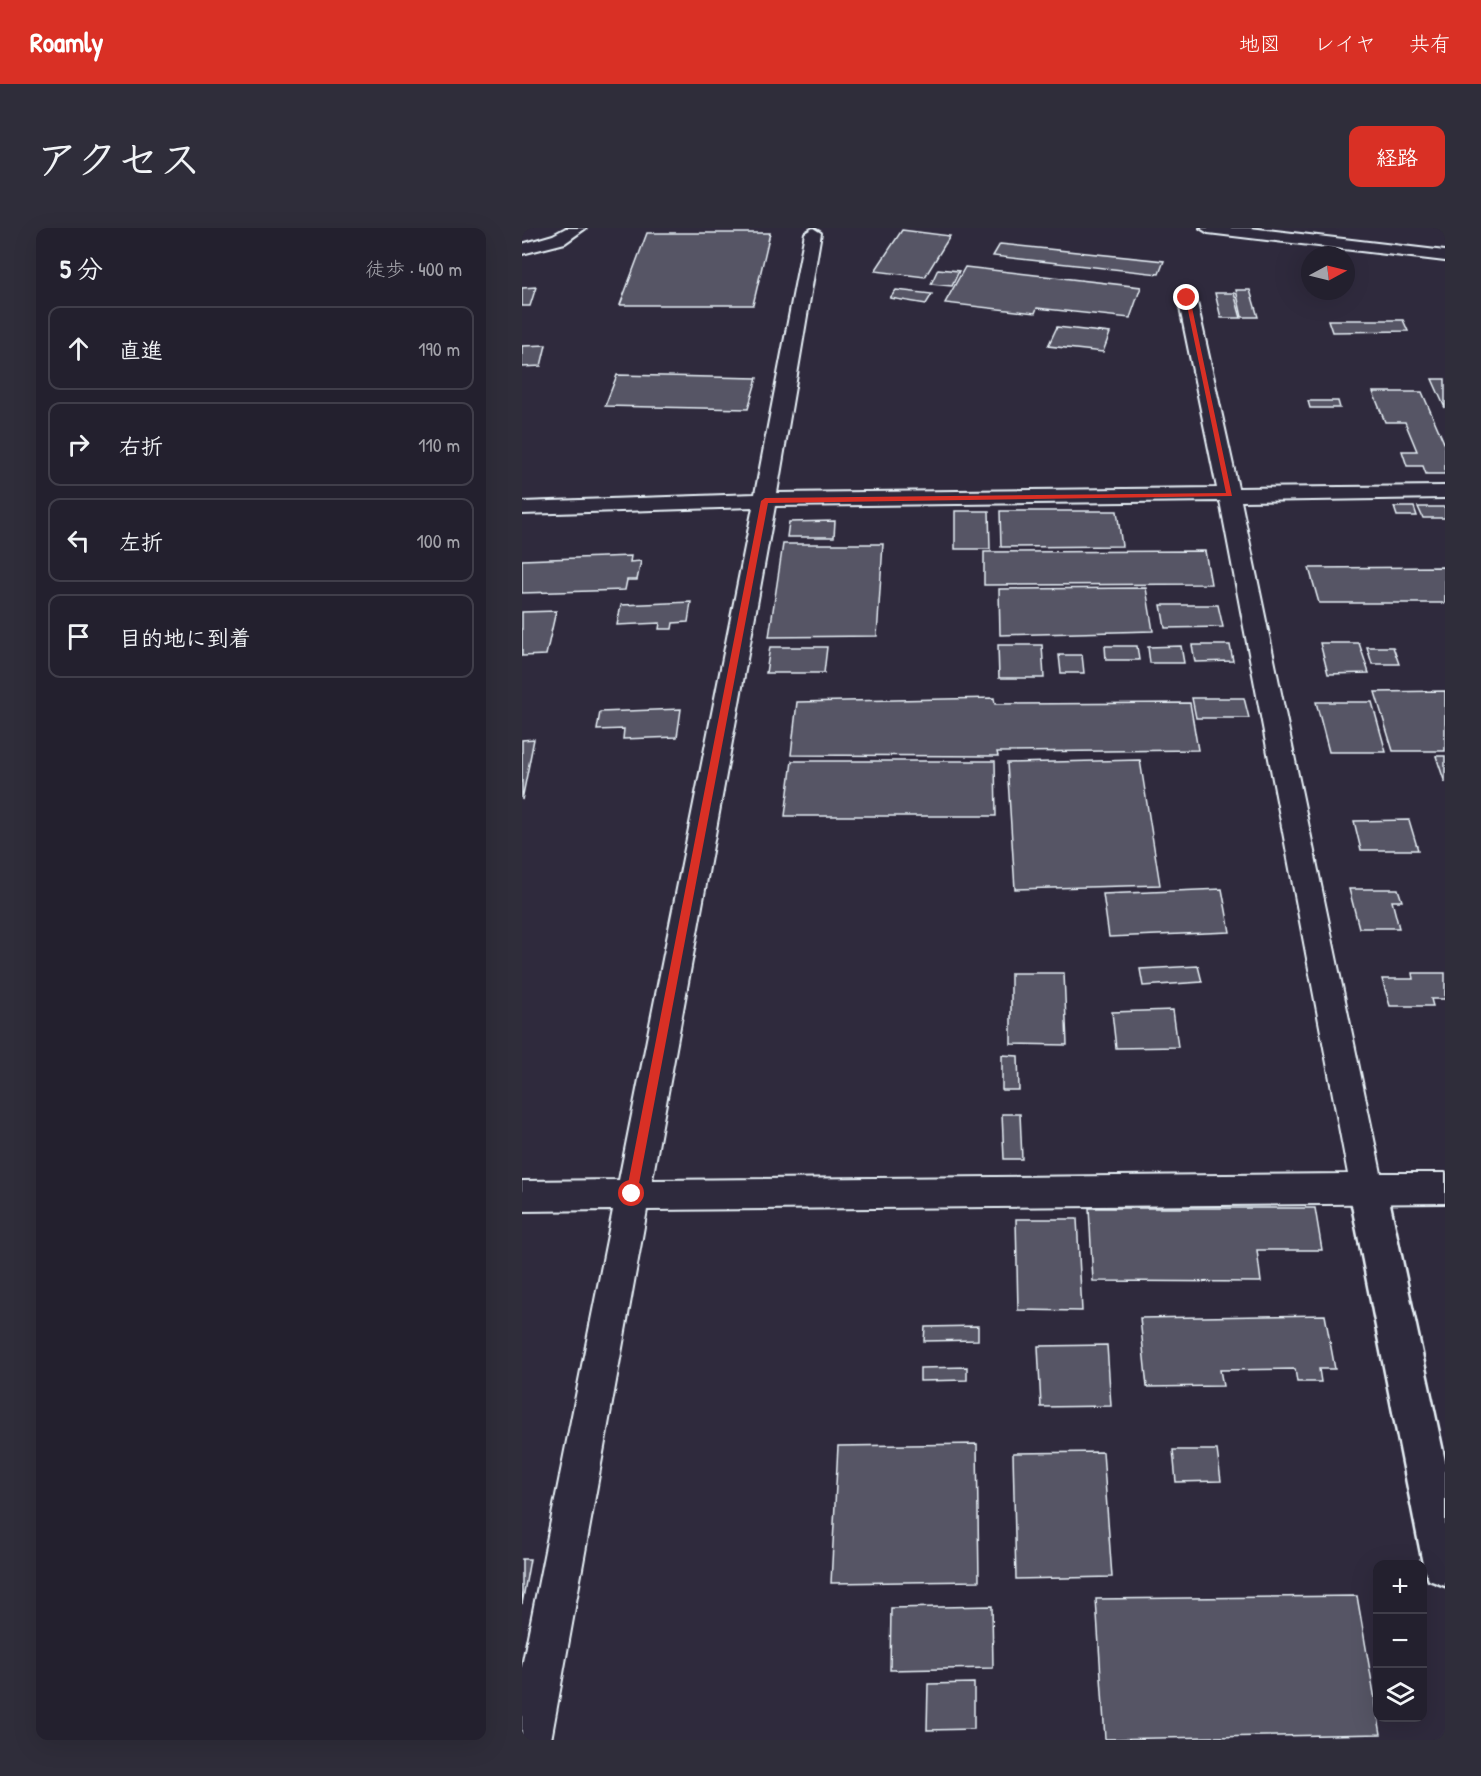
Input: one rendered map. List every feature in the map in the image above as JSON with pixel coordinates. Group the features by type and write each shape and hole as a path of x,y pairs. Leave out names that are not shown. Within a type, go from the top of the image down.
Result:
{"street":[{"path":"522,249 559,239 578,228"},
{"path":"1208,228 1445,256"},
{"path":"529,1740 765,501 813,233"},
{"path":"1187,298 1229,495 1445,1564"},
{"path":"522,508 765,501 1445,492"},
{"path":"522,1196 1445,1188"}],"building":[{"path":"902,230 950,236 925,277 875,271"},
{"path":"647,233 770,233 753,305 620,305"},
{"path":"1000,244 1164,261 1159,274 993,256"},
{"path":"965,267 1141,287 1130,318 1037,308 1035,313 945,303"},
{"path":"938,269 959,271 952,286 931,284"},
{"path":"536,287 530,306 522,306 522,288"},
{"path":"896,290 932,294 926,304 890,298"},
{"path":"1236,290 1250,290 1258,317 1242,317"},
{"path":"1215,293 1234,293 1241,318 1221,318"},
{"path":"1328,320 1403,320 1408,331 1332,332"},
{"path":"1057,327 1110,333 1103,352 1048,346"},
{"path":"546,345 541,366 522,367 522,346"},
{"path":"617,375 757,378 748,409 605,406"},
{"path":"1432,379 1445,379 1445,408"},
{"path":"1373,392 1422,392 1445,445 1445,474 1426,474 1423,466 1407,466 1402,451 1417,451 1405,422 1385,422"},
{"path":"1308,401 1338,401 1340,408 1310,408"},
{"path":"1394,507 1414,507 1417,516 1397,516"},
{"path":"1418,507 1445,507 1445,518 1423,518"},
{"path":"955,511 989,511 990,549 955,549"},
{"path":"1000,511 1117,511 1122,546 1001,547"},
{"path":"835,521 834,537 787,537 789,522"},
{"path":"783,544 883,544 877,636 769,637"},
{"path":"1205,551 1211,584 984,585 984,552"},
{"path":"631,556 630,562 641,561 637,580 627,580 625,590 522,593 522,560"},
{"path":"1445,567 1445,603 1319,603 1309,568"},
{"path":"1146,588 1153,631 1000,635 999,589"},
{"path":"691,602 688,622 673,623 672,629 659,629 660,623 617,625 621,605"},
{"path":"1161,605 1218,605 1223,627 1165,628"},
{"path":"556,611 546,655 522,656 522,612"},
{"path":"1320,643 1359,643 1369,673 1328,674"},
{"path":"998,645 1042,645 1044,678 999,678"},
{"path":"1192,645 1230,645 1233,661 1195,662"},
{"path":"1105,646 1137,646 1139,660 1106,660"},
{"path":"1181,646 1184,663 1150,663 1148,647"},
{"path":"770,647 827,647 824,673 766,673"},
{"path":"1367,647 1393,647 1399,664 1372,664"},
{"path":"1059,655 1082,655 1084,673 1061,673"},
{"path":"1445,691 1445,751 1393,751 1375,692"},
{"path":"994,698 995,704 1190,703 1198,750 997,752 998,756 791,755 797,702"},
{"path":"1192,698 1244,698 1249,718 1196,718"},
{"path":"1316,702 1372,702 1386,752 1329,752"},
{"path":"681,709 677,737 623,739 624,729 597,730 600,712"},
{"path":"534,739 522,800 522,740"},
{"path":"1436,756 1445,756 1445,783"},
{"path":"1140,760 1160,885 1015,889 1007,763"},
{"path":"792,761 995,761 996,816 785,816"},
{"path":"1409,820 1418,850 1361,850 1354,821"},
{"path":"1222,889 1230,932 1109,937 1103,894"},
{"path":"1349,889 1398,889 1402,901 1392,901 1399,928 1359,928"},
{"path":"1198,966 1202,982 1143,986 1140,969"},
{"path":"1011,973 1064,973 1067,1045 1011,1044"},
{"path":"1412,973 1445,973 1445,999 1431,999 1433,1006 1390,1006 1382,979 1413,979"},
{"path":"1173,1010 1178,1047 1116,1048 1112,1012"},
{"path":"1002,1055 1018,1056 1019,1090 1002,1090"},
{"path":"1002,1114 1020,1114 1022,1159 1004,1159"},
{"path":"1089,1208 1315,1208 1322,1250 1257,1250 1261,1282 1093,1281"},
{"path":"1016,1219 1077,1219 1082,1311 1018,1310"},
{"path":"1325,1315 1335,1369 1319,1369 1321,1382 1297,1382 1295,1369 1220,1370 1223,1386 1147,1387 1140,1318"},
{"path":"978,1326 978,1340 924,1341 925,1327"},
{"path":"1107,1345 1111,1406 1041,1407 1038,1346"},
{"path":"967,1367 967,1380 920,1381 920,1368"},
{"path":"977,1444 979,1581 831,1583 838,1446"},
{"path":"1173,1450 1217,1450 1221,1481 1176,1482"},
{"path":"1103,1452 1112,1577 1016,1579 1013,1453"},
{"path":"522,1559 530,1559 522,1604"},
{"path":"1357,1596 1373,1688 1373,1722 1379,1722 1381,1734 1105,1739 1096,1599"},
{"path":"992,1606 993,1668 890,1670 891,1608"},
{"path":"974,1683 974,1729 927,1730 928,1684"}],"route":[{"path":"632,1194 765,501 1229,495 1187,298"}]}
